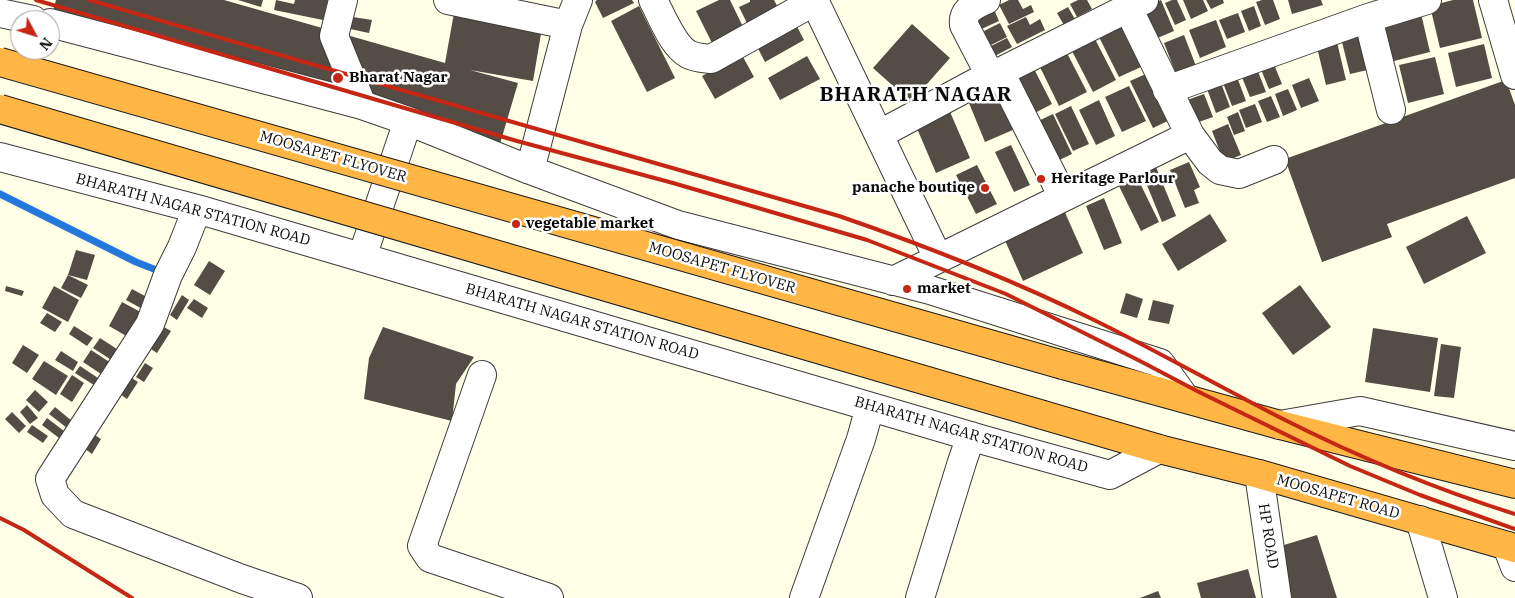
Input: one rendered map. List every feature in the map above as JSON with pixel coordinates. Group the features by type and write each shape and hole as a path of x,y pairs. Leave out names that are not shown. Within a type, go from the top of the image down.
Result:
{"highway":[{"name":"MOOSAPET FLYOVER","path":"0,62 1063,365 1185,398"},
{"path":"0,109 1159,449"},
{"path":"1185,398 1280,425 1515,484"},
{"name":"MOOSAPET ROAD","path":"1159,449 1258,474 1420,520 1512,554"}],"street":[{"path":"343,0 334,36 362,105"},
{"path":"448,0 568,25"},
{"path":"530,170 568,25 578,0"},
{"path":"654,0 677,45 687,54 698,58 712,59 815,1 938,258"},
{"path":"986,0 970,8 963,19 964,25 995,74 1063,197"},
{"path":"1167,90 1368,18 1426,0"},
{"path":"1493,0 1515,75"},
{"path":"880,134 1136,4 1167,90 1190,135 1210,162 1220,170 1239,174 1274,160"},
{"path":"1368,18 1391,110"},
{"path":"60,26 362,105 678,225 930,290 1160,364 1185,398"},
{"path":"362,258 408,121"},
{"path":"893,281 1190,135"},
{"name":"BHARATH NAGAR STATION ROAD","path":"0,157 197,209 870,407 1110,475 1159,449"},
{"path":"197,209 182,248 168,275 150,324 50,479 55,495 73,514 242,579 298,598"},
{"path":"482,375 422,546 430,558 550,598"},
{"path":"804,598 861,439 870,407"},
{"path":"1280,425 1360,411 1515,446"},
{"path":"920,598 971,436"},
{"name":"HP ROAD","path":"1258,474 1277,598"},
{"path":"1420,520 1443,598"}],"building":[{"path":"56,0 224,0 445,63 454,13 542,28 533,81 470,70 518,83 497,154 60,25 60,10 53,10"},
{"path":"238,0 263,0 261,7"},
{"path":"276,0 294,4 295,0 328,0 323,20 274,10"},
{"path":"597,0 632,0 634,3 603,18 595,2"},
{"path":"719,0 730,0 745,31 714,47 696,11"},
{"path":"750,0 774,0 780,11 749,27 739,7 750,2"},
{"path":"1009,0 1018,0 1023,9 1031,5 1034,12 1009,24 999,5"},
{"path":"1078,0 1087,0 1092,9 1077,17 1070,4"},
{"path":"1161,0 1174,31 1155,39 1141,8"},
{"path":"1177,0 1186,20 1175,25 1165,3"},
{"path":"1183,0 1203,0 1208,11 1191,19"},
{"path":"1206,0 1223,0 1224,3 1211,9"},
{"path":"1273,0 1280,19 1265,25 1256,2"},
{"path":"1288,0 1321,0 1323,5 1292,14"},
{"path":"1453,0 1473,0 1482,38 1440,48 1430,6"},
{"path":"1419,5 1430,52 1390,62 1379,15"},
{"path":"639,6 675,78 647,92 611,21"},
{"path":"1254,6 1261,26 1249,31 1241,11"},
{"path":"993,7 999,21 975,32 969,19"},
{"path":"1068,7 1076,21 1065,27 1057,13"},
{"path":"1238,13 1245,32 1227,39 1219,20"},
{"path":"353,17 372,20 369,33 350,29"},
{"path":"792,17 804,40 765,62 753,39"},
{"path":"1026,17 1030,25 1040,19 1045,30 1017,44 1007,26"},
{"path":"1216,20 1226,47 1200,58 1189,30"},
{"path":"1000,23 1007,37 985,48 978,34"},
{"path":"1119,23 1141,67 1119,77 1097,33"},
{"path":"912,24 950,58 911,102 873,68"},
{"path":"1366,28 1376,68 1350,74 1340,34"},
{"path":"1184,35 1196,66 1176,74 1164,43"},
{"path":"1007,38 1012,47 989,59 985,49"},
{"path":"1336,38 1346,80 1326,85 1316,43"},
{"path":"1095,39 1116,80 1093,92 1072,51"},
{"path":"1484,44 1492,78 1456,87 1448,53"},
{"path":"1067,53 1087,92 1059,106 1040,67"},
{"path":"742,55 754,77 715,99 702,76"},
{"path":"807,56 820,79 780,100 768,78"},
{"path":"1435,57 1444,94 1408,103 1399,65"},
{"path":"1273,62 1282,84 1269,89 1260,67"},
{"path":"1032,65 1052,104 1031,115 1011,75"},
{"path":"1257,69 1266,92 1250,97 1241,75"},
{"path":"1148,73 1170,120 1153,128 1130,81"},
{"path":"1237,77 1246,101 1232,106 1223,83"},
{"path":"1309,78 1319,101 1301,108 1292,85"},
{"path":"1506,80 1515,105 1515,178 1387,224 1392,237 1322,262 1285,159"},
{"path":"1221,83 1230,107 1216,113 1207,89"},
{"path":"1129,86 1146,121 1122,132 1105,97"},
{"path":"1006,88 1022,126 985,142 969,103"},
{"path":"1288,89 1297,110 1283,116 1275,94"},
{"path":"1204,94 1213,117 1196,123 1187,100"},
{"path":"1271,96 1280,117 1267,122 1258,101"},
{"path":"1099,100 1115,136 1096,145 1079,110"},
{"path":"1255,104 1262,122 1246,128 1239,110"},
{"path":"947,105 970,158 936,173 913,119"},
{"path":"1071,106 1089,144 1073,151 1055,114"},
{"path":"1238,112 1245,131 1234,135 1227,117"},
{"path":"1053,114 1072,154 1051,164 1032,124"},
{"path":"1228,124 1241,155 1224,162 1212,131"},
{"path":"1011,145 1030,185 1014,192 995,152"},
{"path":"1189,162 1200,187 1194,190 1199,203 1185,208 1170,170"},
{"path":"977,165 997,204 976,214 956,175"},
{"path":"1156,167 1176,216 1162,222 1142,173"},
{"path":"1136,175 1159,222 1141,231 1118,184"},
{"path":"1104,198 1122,243 1104,250 1086,206"},
{"path":"1063,208 1083,253 1023,281 1003,236"},
{"path":"1210,214 1227,241 1178,271 1162,244"},
{"path":"1467,216 1486,253 1424,284 1406,247"},
{"path":"76,250 95,255 87,280 68,275"},
{"path":"209,261 225,271 210,295 194,285"},
{"path":"68,275 88,285 81,298 61,288"},
{"path":"1300,285 1331,327 1293,355 1262,313"},
{"path":"6,286 24,291 22,296 5,291"},
{"path":"54,286 79,300 68,322 42,308"},
{"path":"132,289 154,301 148,312 126,300"},
{"path":"1126,293 1143,299 1137,318 1120,313"},
{"path":"182,295 189,300 177,320 170,315"},
{"path":"194,299 208,308 202,318 187,308"},
{"path":"1153,300 1174,305 1169,324 1148,320"},
{"path":"122,302 148,316 135,341 109,326"},
{"path":"47,313 62,322 55,332 40,323"},
{"path":"74,326 93,338 87,346 69,334"},
{"path":"162,326 171,331 157,353 148,347"},
{"path":"383,327 474,357 456,384 452,421 364,399 369,358"},
{"path":"1373,328 1438,338 1430,392 1365,382"},
{"path":"100,338 123,353 116,363 93,348"},
{"path":"1441,344 1461,347 1454,398 1434,396"},
{"path":"23,345 39,355 27,373 12,363"},
{"path":"91,350 114,365 107,378 83,362"},
{"path":"61,351 78,362 73,371 55,360"},
{"path":"44,361 68,376 56,395 32,379"},
{"path":"145,363 153,368 144,382 136,377"},
{"path":"80,366 101,380 97,387 75,373"},
{"path":"72,375 84,383 72,402 60,394"},
{"path":"130,377 138,382 127,399 120,394"},
{"path":"35,390 48,402 39,412 26,400"},
{"path":"27,405 38,418 30,424 20,412"},
{"path":"55,407 72,421 67,428 49,414"},
{"path":"12,412 26,426 19,433 5,419"},
{"path":"47,418 64,431 59,438 42,425"},
{"path":"32,425 48,436 43,443 27,432"},
{"path":"93,434 101,439 92,454 84,448"},
{"path":"1317,535 1337,598 1289,598 1274,548"},
{"path":"1248,569 1256,598 1201,598 1197,583"},
{"path":"1158,591 1161,598 1140,598"}],"waterway":[{"path":"0,194 136,262 164,273"}],"railway":[{"path":"36,0 517,141 673,183 867,240 1006,294 1350,466 1420,495 1515,529"},
{"path":"89,0 872,227 968,264 1063,305 1338,446 1426,483 1515,514"},
{"path":"0,518 24,530 132,598"}],"place":[{"name":"Bharat Nagar","path":"338,78"},
{"name":"Heritage Parlour","path":"1041,179"},
{"name":"panache boutiqe","path":"985,188"},
{"name":"vegetable market","path":"516,224"},
{"name":"market","path":"907,289"}],"district":[{"name":"BHARATH NAGAR","path":"916,95"}]}
